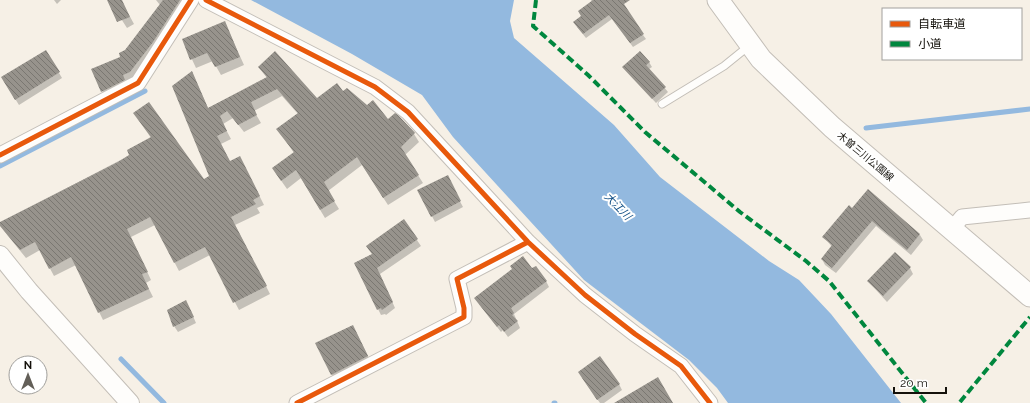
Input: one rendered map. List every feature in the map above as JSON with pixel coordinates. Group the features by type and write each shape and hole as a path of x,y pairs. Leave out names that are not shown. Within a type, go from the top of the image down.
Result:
{"main road":[{"name":"木曽三川公園線","path":"718,0 761,59 832,127 1030,296"}],"street":[{"path":"0,155 138,83 191,0"},
{"path":"206,0 375,87 408,112 528,242 585,295 635,334 681,366 710,403"},
{"path":"952,229 962,217 1030,210"},
{"path":"297,403 464,317 464,308 458,279 528,242"},
{"path":"0,255 29,291 130,403"}],"lane":[{"path":"662,104 724,66 750,45"}],"water":[{"name":"大江川","path":"251,0 514,0 510,21 514,38 614,125 660,177 769,261 799,280 831,314 901,403 728,403 717,388 689,360 584,280 453,137 422,95 352,54"}],"building":[{"path":"107,0 122,0 130,17 117,22"},
{"path":"163,0 180,0 153,42 130,72 123,75 125,80 101,92 91,69 120,57 119,53 125,50"},
{"path":"593,0 630,0 624,4 644,34 630,43 609,15 583,34 573,22 581,16 578,11"},
{"path":"225,21 240,57 215,67 207,53 190,60 182,39"},
{"path":"46,50 60,72 15,100 1,77"},
{"path":"275,51 317,98 337,83 343,91 347,88 367,105 373,100 388,119 395,113 398,115 415,133 401,147 419,175 383,198 357,157 324,182 335,201 320,210 296,170 281,181 272,168 294,152 276,129 298,113 277,89 251,102 257,115 238,125 227,111 220,116 227,131 217,136 230,161 240,156 260,196 253,200 256,204 231,217 267,286 233,303 205,247 174,263 150,217 127,229 148,272 142,274 149,289 98,313 71,257 49,269 35,242 20,250 0,226 0,222 118,162 129,155 127,150 151,137 133,113 149,102 204,179 209,176 172,86 192,71 208,108 267,77 258,67"},
{"path":"640,51 650,62 646,65 666,87 652,99 622,67"},
{"path":"448,175 461,201 431,217 417,190"},
{"path":"868,189 920,234 907,250 872,221 832,268 821,259 832,245 822,237 849,205 852,208"},
{"path":"404,219 418,239 377,268 393,302 382,310 381,308 377,310 354,263 372,254 366,246"},
{"path":"895,252 911,267 883,296 867,281"},
{"path":"523,256 532,268 536,266 547,281 511,308 514,313 512,315 518,321 504,332 499,325 497,327 474,298 512,269 510,266"},
{"path":"186,300 194,317 173,327 167,310"},
{"path":"353,325 368,356 331,375 315,343"},
{"path":"600,356 620,384 597,400 578,372"},
{"path":"658,377 673,403 614,403"}],"waterway":[{"path":"0,166 145,91"},
{"path":"866,128 1030,109"},
{"path":"121,359 164,403"}],"marked path":[{"path":"536,0 533,26 588,75 645,132 740,212 806,261 829,281 926,403"},
{"path":"960,402 1030,317"}],"cycle path":[{"path":"0,155 138,83 191,0"},
{"path":"206,0 375,87 408,112 528,242 585,295 635,334 681,366 710,403"},
{"path":"297,403 464,317 464,308 457,279 528,242"}]}
